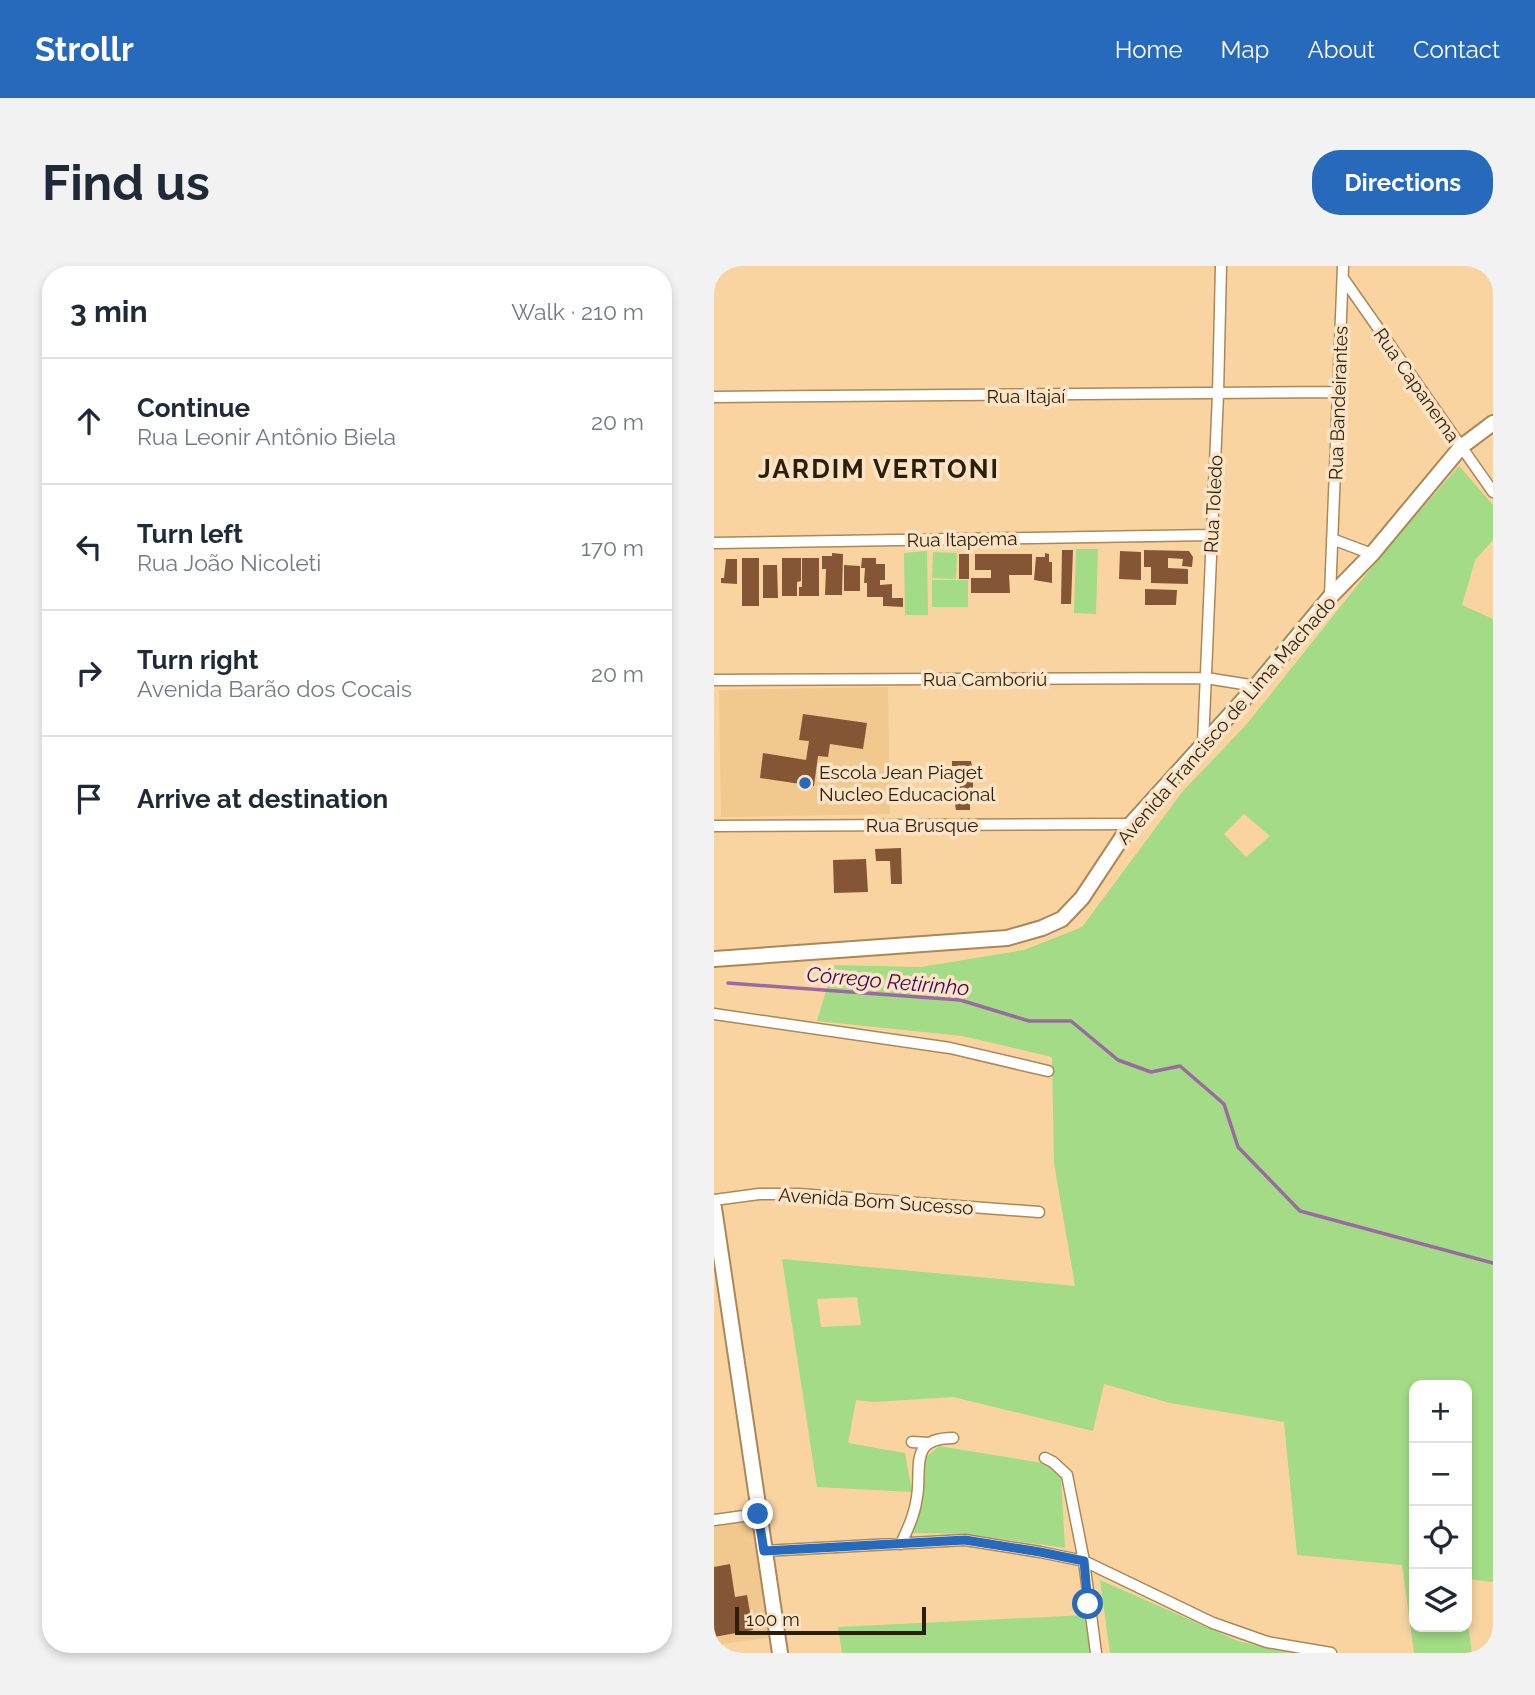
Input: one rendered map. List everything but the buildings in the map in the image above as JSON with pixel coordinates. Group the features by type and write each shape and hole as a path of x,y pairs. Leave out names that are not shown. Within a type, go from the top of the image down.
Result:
{"street":[{"name":"Rua Toledo","path":"1203,743 1221,266"},
{"name":"Rua Bandeirantes","path":"1330,597 1343,266"},
{"name":"Rua Capanema","path":"1342,278 1493,492"},
{"name":"Rua Itajaí","path":"714,397 1338,392"},
{"name":"Avenida Francisco de Lima Machado","path":"714,959 1007,938 1062,919 1082,898 1131,824 1256,686 1330,597 1372,554 1461,447 1493,423"},
{"name":"Rua Itapema","path":"714,543 1211,535"},
{"path":"1332,539 1372,554"},
{"name":"Rua Camboriú","path":"714,680 1206,678 1256,686"},
{"name":"Rua Brusque","path":"714,826 1131,824"},
{"path":"714,1014 950,1048 1048,1071"},
{"name":"Avenida Bom Sucesso","path":"714,1200 759,1194 798,1194 1039,1212"},
{"path":"714,1208 779,1653"},
{"path":"901,1544 910,1526 918,1494 918,1458 929,1443 936,1439 954,1438"},
{"path":"912,1442 929,1443"},
{"path":"1045,1458 1054,1462 1067,1475 1084,1561 1096,1653"},
{"path":"714,1520 758,1514"},
{"path":"764,1551 965,1540 1040,1552 1084,1561 1234,1630 1267,1642 1331,1653"}],"shaded area":[{"name":"Escola Jean Piaget Nucleo Educacional","path":"888,687 890,814 721,817 719,690"},
{"path":"755,1519 773,1637 714,1645 714,1524"}],"green space":[{"path":"1459,466 1493,505 1493,540 1475,560 1462,605 1493,619 1493,1582 1472,1580 1472,1380 1409,1380 1409,1616 1402,1565 1297,1555 1284,1422 1170,1403 1104,1384 1093,1431 953,1397 874,1402 856,1400 848,1443 905,1453 912,1492 817,1487 782,1259 1075,1286 1054,1163 1052,1057 962,1036 817,1021 834,965 921,967 1024,950 1082,927 1183,791 1246,725 1388,547","holes":["1244,814 1270,836 1246,857 1224,834","857,1297 861,1325 821,1327 817,1299"]},
{"path":"1076,549 1098,549 1096,614 1074,613"},
{"path":"927,551 928,615 905,615 904,553"},
{"path":"933,552 957,553 956,579 932,578"},
{"path":"932,580 968,580 968,607 932,607"},
{"path":"939,1446 1042,1463 1051,1467 1061,1477 1065,1548 967,1534 911,1533 925,1477 925,1458"},
{"path":"1100,1580 1238,1641 1289,1653 1110,1653"},
{"path":"1086,1615 1091,1653 842,1653 838,1627"},
{"path":"1411,1632 1469,1632 1472,1653 1414,1653"}],"waterway":[{"name":"Córrego Retirinho","path":"728,983 960,1000 1029,1021 1071,1021 1118,1060 1151,1072 1180,1066 1224,1104 1238,1147 1300,1211 1493,1263"}],"place":[{"name":"Escola Jean Piaget Nucleo Educacional","path":"805,783"}],"district":[{"name":"JARDIM VERTONI","path":"879,469"}],"route":[{"path":"758,1514 764,1551 965,1540 1084,1561 1088,1604"}]}
